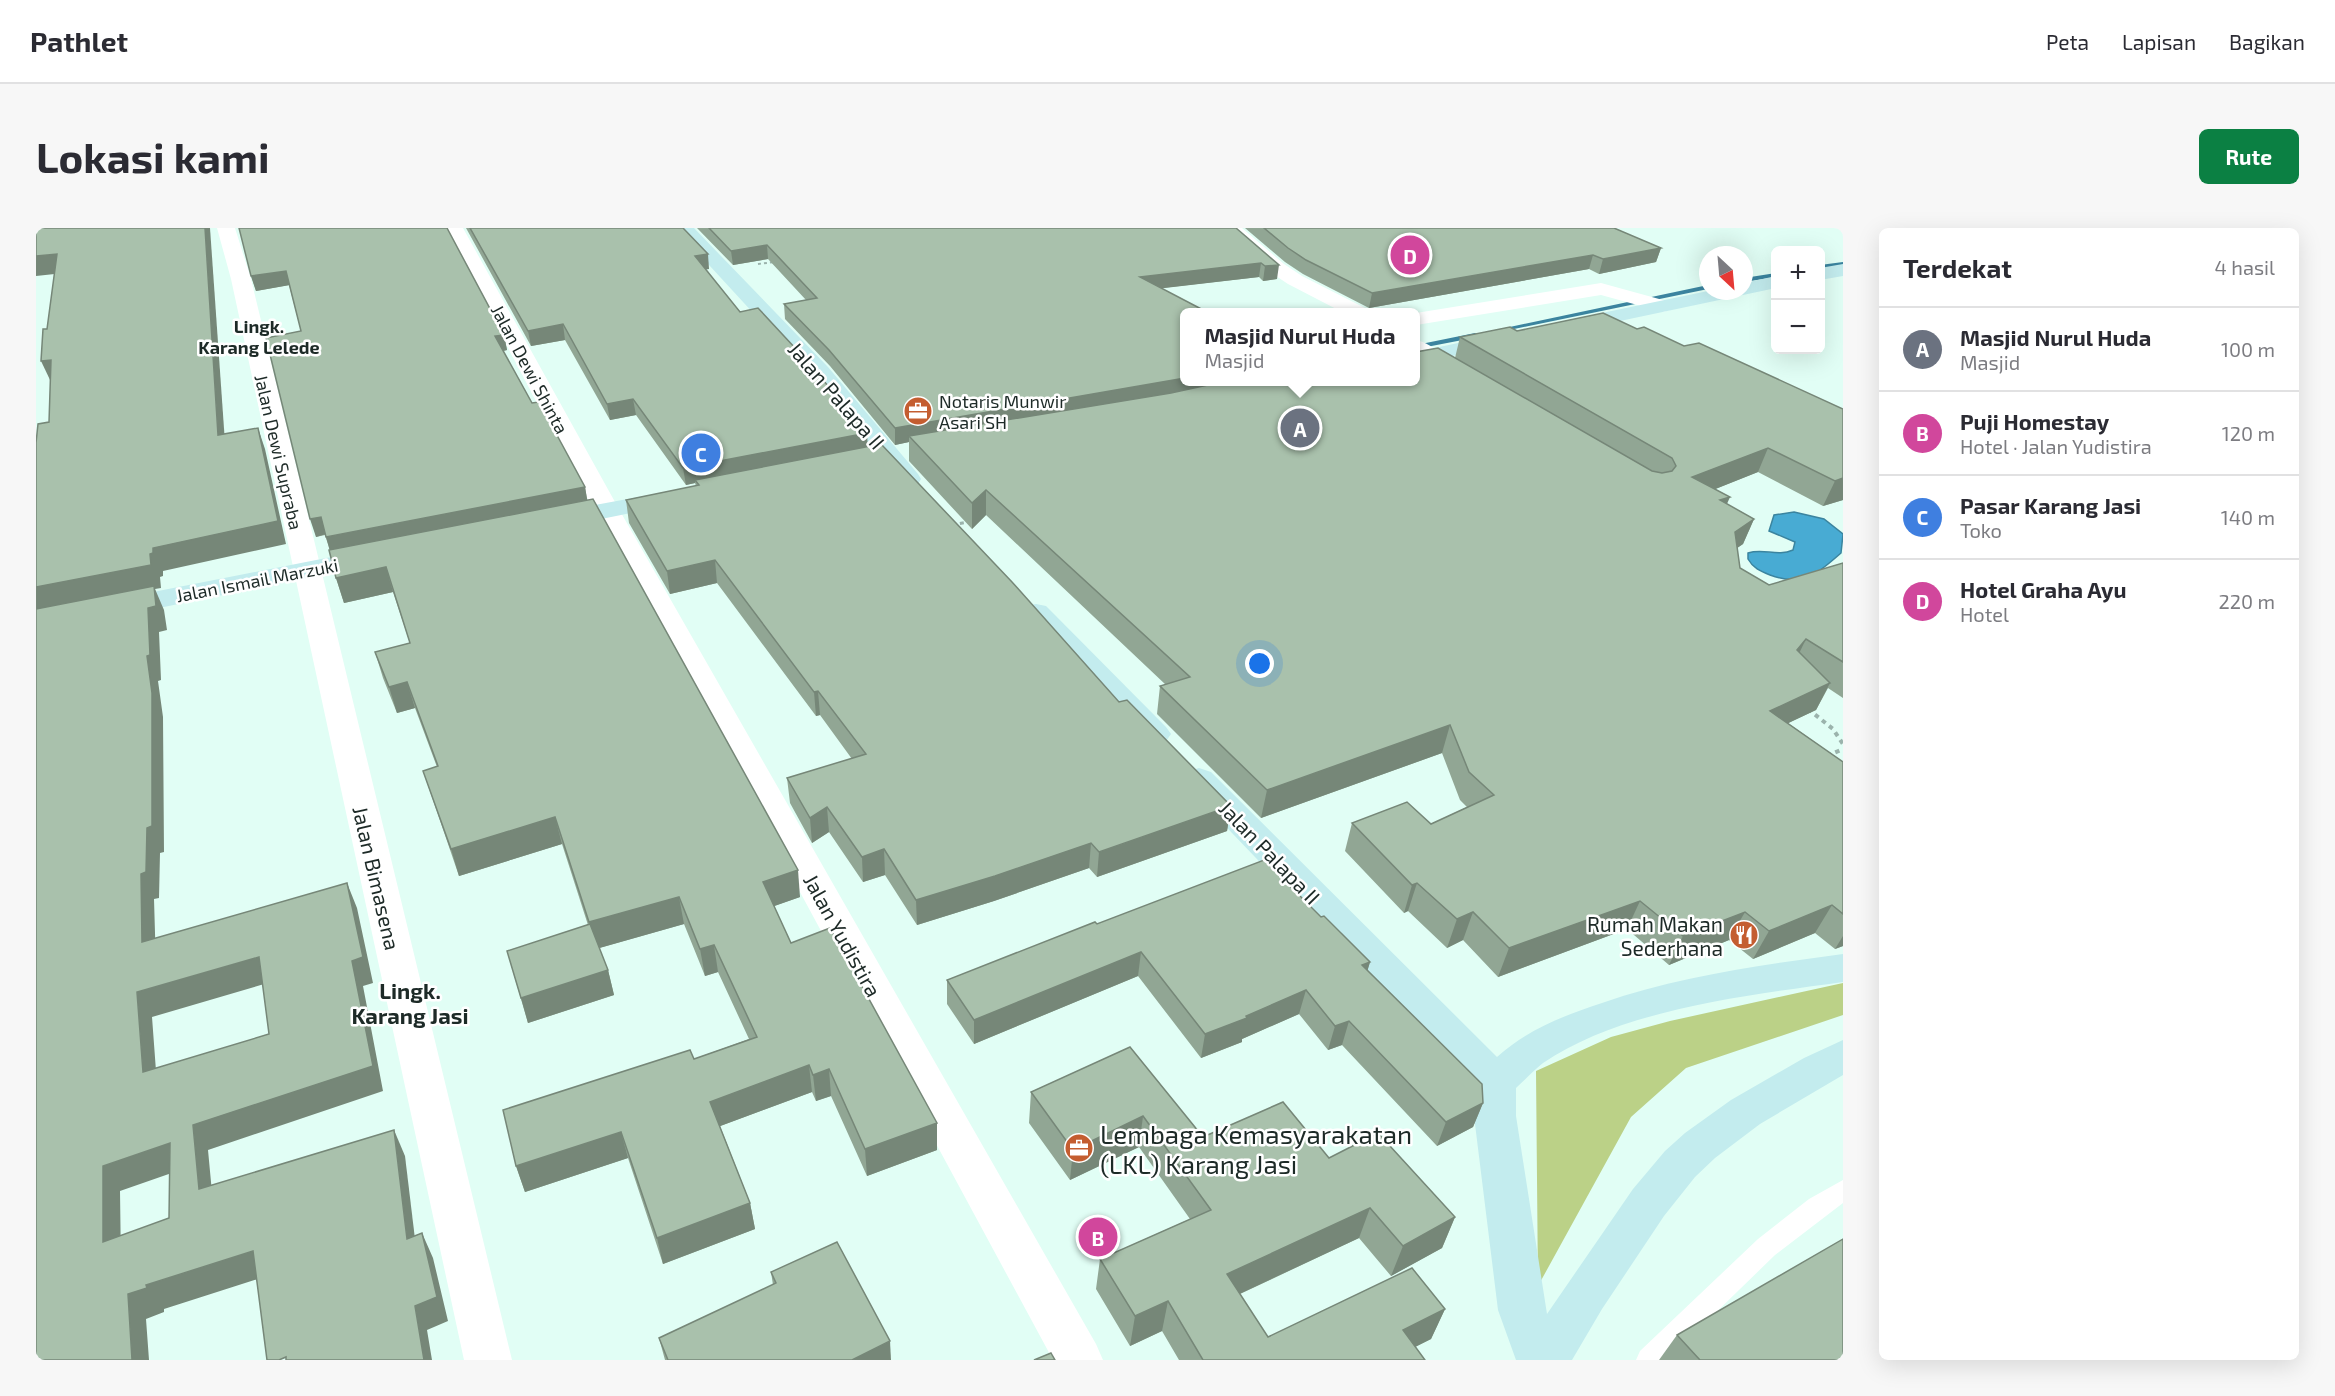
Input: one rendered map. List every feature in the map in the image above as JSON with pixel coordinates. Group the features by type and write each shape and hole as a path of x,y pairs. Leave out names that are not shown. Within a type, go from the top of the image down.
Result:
{"street":[{"name":"Jalan Dewi Supraba","path":"226,228 241,279 306,571"},
{"name":"Jalan Dewi Shinta","path":"454,228 607,511"},
{"name":"Jalan Palapa II","path":"684,228 820,372 888,455 963,523"},
{"path":"1232,228 1277,268 1295,280 1352,308"},
{"path":"1825,273 1843,270"},
{"path":"1753,287 1771,283"},
{"path":"1420,318 1601,289 1657,304"},
{"path":"1552,330 1657,304 1699,297"},
{"path":"1421,353 1518,336"},
{"path":"1421,353 1457,374"},
{"path":"537,524 689,494"},
{"name":"Jalan Yudistira","path":"607,511 1079,1360"},
{"name":"Jalan Ismail Marzuki","path":"36,624 399,552"},
{"name":"Jalan Bimasena","path":"306,571 488,1360"},
{"name":"Jalan Palapa II","path":"1018,594 1496,1082"},
{"path":"1843,968 1735,983 1644,1004 1566,1031 1528,1053 1496,1082 1495,1116 1522,1310 1542,1360 1561,1338 1586,1294 1612,1259 1635,1220 1662,1184 1691,1154 1723,1126 1843,1056"}],"lane":[{"path":"1649,1360 1762,1252 1816,1206 1843,1190"}],"path":[{"path":"722,270 780,261"},
{"path":"1799,703 1828,723 1843,744"},
{"path":"1824,758 1843,749"}],"green space":[{"path":"1843,983 1843,1015 1686,1068 1631,1117 1538,1286 1536,1071 1611,1037 1670,1021"}],"water":[{"path":"1794,512 1824,519 1843,534 1841,553 1816,572 1791,580 1757,569 1748,559 1748,553 1760,551 1781,553 1793,550 1795,542 1769,531 1774,515"}],"building":[{"path":"36,228 205,228 218,435 258,428 278,521 153,548 153,553 150,554 151,565 36,587 36,443 38,424 49,422 51,360 41,361 43,329 47,329 57,254 36,256"},
{"path":"239,228 447,228 504,335 495,336 532,403 539,402 585,487 326,537 321,517 310,519 266,338 301,331 286,271 251,276"},
{"path":"470,228 683,228 708,254 695,256 740,312 758,308 809,363 867,433 683,468 633,399 607,404 563,324 528,331"},
{"path":"709,228 1236,228 1279,265 1265,266 1261,263 1140,277 1199,308 1180,308 1180,379 895,428 829,350 784,304 817,298 767,245 731,251"},
{"path":"1264,228 1614,228 1661,248 1603,259 1593,255 1372,293 1306,260"},
{"path":"1603,313 1637,329 1644,327 1684,346 1699,343 1843,409 1843,478 1835,481 1768,448 1692,477 1730,497 1720,500 1754,519 1735,532 1740,568 1769,585 1843,563 1843,662 1806,639 1797,650 1830,683 1770,711 1843,762 1843,914 1832,905 1769,931 1745,912 1683,936 1640,901 1509,948 1473,912 1457,919 1417,883 1412,885 1352,823 1407,802 1431,824 1494,795 1469,772 1450,725 1267,790 1160,686 1190,677 986,490 972,503 909,436 1203,386 1420,386 1420,351 1438,348 1652,471 1662,473 1672,471 1676,466 1672,458 1460,337 1510,327 1517,331"},
{"path":"881,444 1012,582 1119,702 1127,700 1231,806 1099,852 1091,843 916,900 884,849 862,857 827,807 810,818 787,778 866,754 818,691 814,692 715,560 667,571 626,500 699,485 695,480"},
{"path":"593,499 798,870 763,882 791,943 830,928 937,1123 865,1149 829,1069 813,1075 809,1065 710,1102 750,1203 657,1238 621,1132 516,1166 503,1110 690,1050 694,1059 757,1037 714,945 700,949 679,897 589,922 555,817 451,849 423,771 438,766 407,682 389,687 375,652 410,643 386,567 336,578 329,550"},
{"path":"154,586 156,606 148,608 150,655 147,656 152,693 152,826 147,828 146,872 141,874 142,942 347,883 363,957 352,961 373,1066 193,1125 199,1189 394,1130 407,1239 422,1233 437,1297 415,1306 424,1360 286,1360 286,1357 279,1360 267,1360 253,1251 146,1285 147,1288 128,1294 132,1360 36,1360 36,609","holes":["259,957 269,1034 143,1072 137,992","170,1143 169,1218 103,1242 103,1166"]},
{"path":"1264,860 1370,962 1362,965 1482,1084 1483,1103 1446,1122 1349,1021 1335,1026 1306,990 1246,1016 1247,1018 1205,1034 1141,952 974,1020 947,980 1095,922 1097,924"},
{"path":"590,924 608,970 521,998 507,951"},
{"path":"1130,1047 1203,1137 1283,1102 1329,1158 1378,1133 1455,1217 1403,1246 1370,1208 1227,1274 1268,1337 1412,1268 1445,1309 1403,1330 1425,1360 1203,1360 1168,1301 1135,1316 1100,1259 1211,1210 1143,1116 1073,1150 1031,1092"},
{"path":"1843,1239 1843,1360 1700,1360 1677,1335"},
{"path":"837,1242 890,1341 852,1360 668,1360 659,1338 776,1283 771,1272"},
{"path":"1051,1353 1055,1360 1034,1360"}],"waterway":[{"path":"1825,266 1843,264"},
{"path":"1753,279 1771,276"},
{"path":"1495,331 1699,289"},
{"path":"1420,346 1475,335"}],"place":[{"name":"Hotel Graha Ayu","path":"1410,255"},
{"name":"Notaris Munwir Asari SH","path":"918,411"},
{"name":"Masjid Nurul Huda","path":"1300,428"},
{"name":"Pasar Karang Jasi","path":"701,453"},
{"name":"Rumah Makan Sederhana","path":"1744,935"},
{"name":"Lembaga Kemasyarakatan (LKL) Karang Jasi","path":"1079,1148"},
{"name":"Puji Homestay","path":"1098,1237"}],"district":[{"name":"Lingk. Karang Lelede","path":"259,336"},
{"name":"Lingk. Karang Jasi","path":"410,1002"}]}
